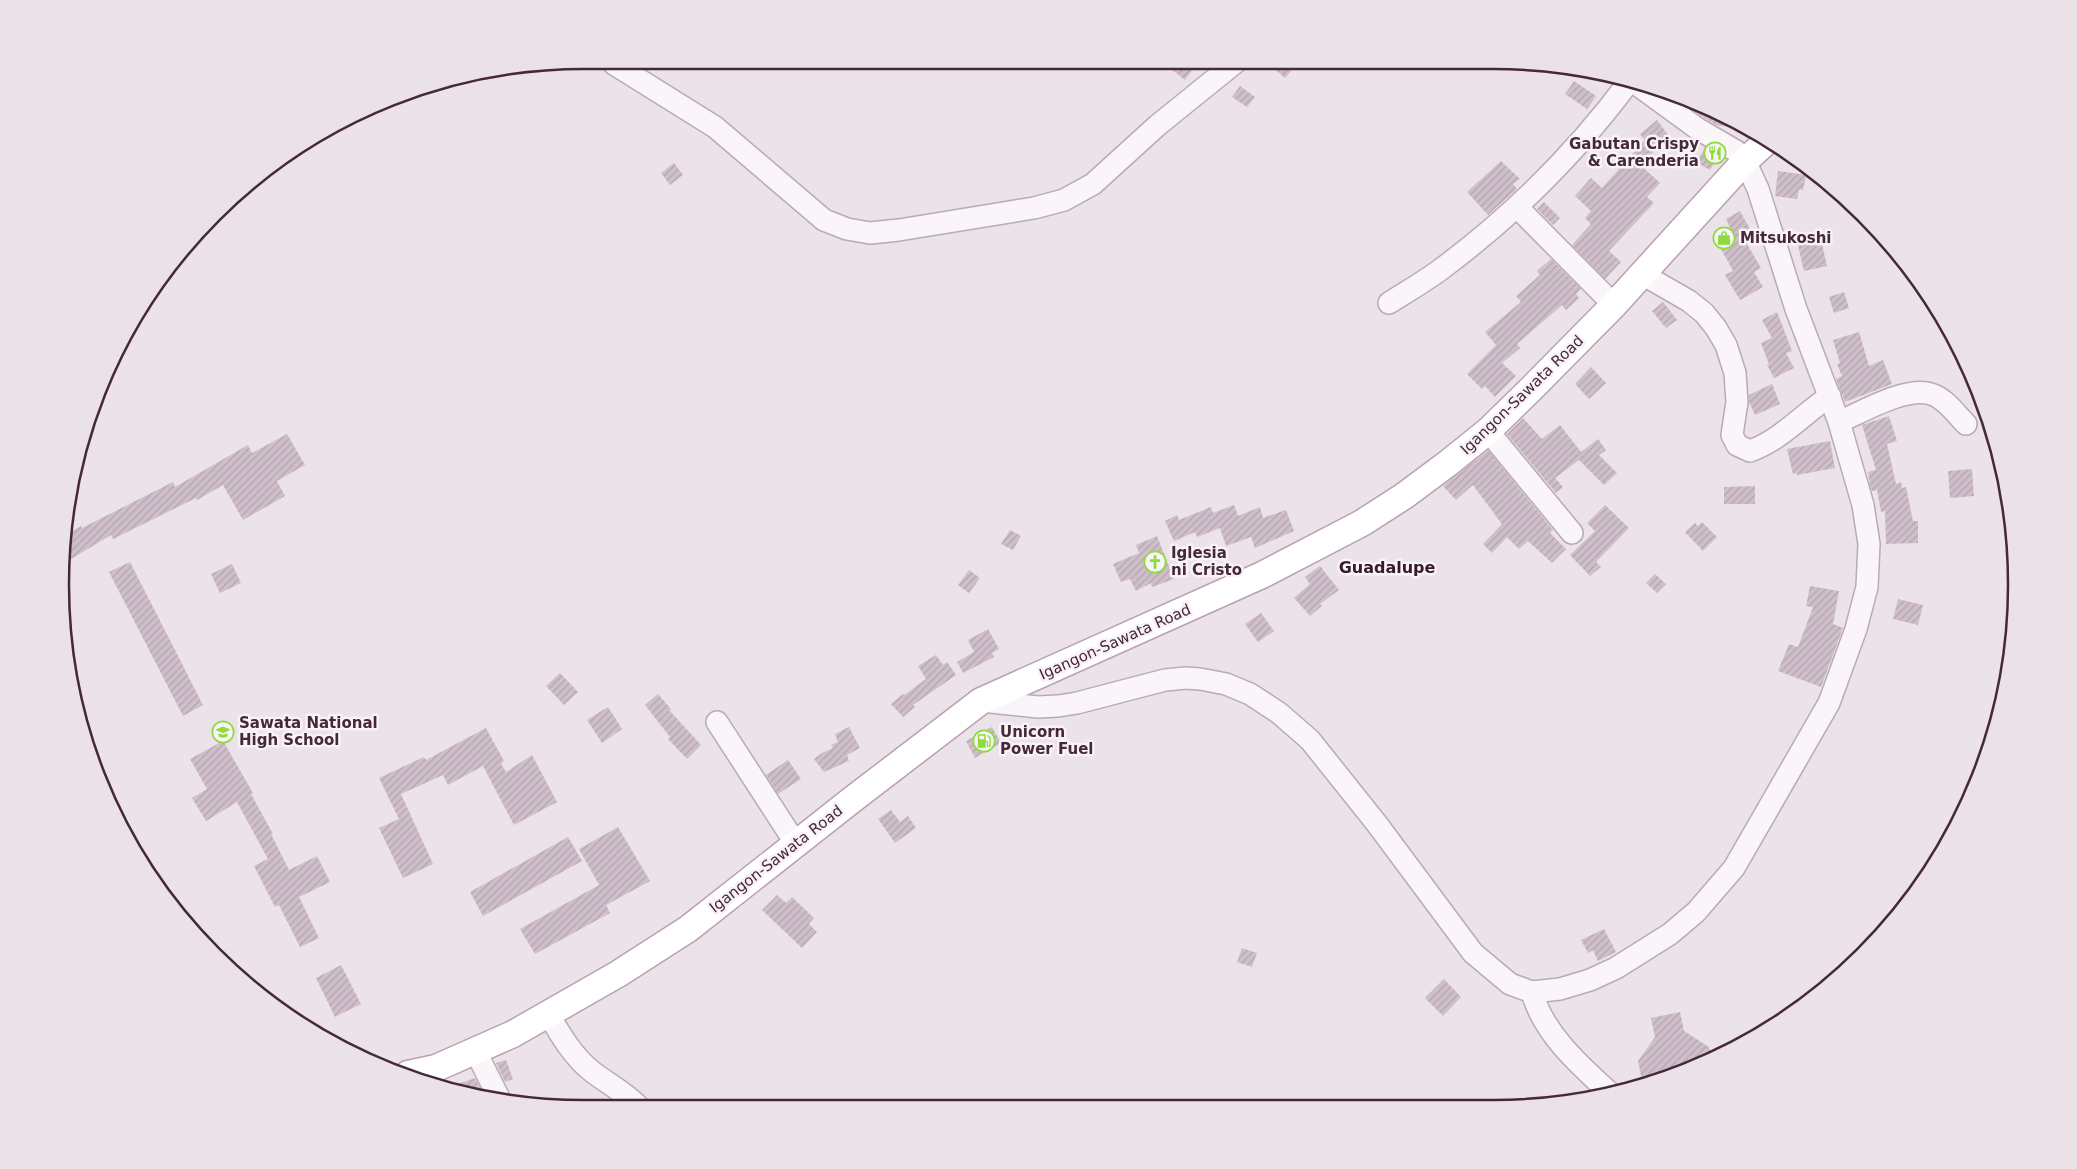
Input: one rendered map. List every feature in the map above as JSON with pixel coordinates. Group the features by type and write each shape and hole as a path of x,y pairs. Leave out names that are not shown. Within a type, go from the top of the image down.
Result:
{"main road":[{"name":"Igangon-Sawata Road","path":"417,1072 436,1068 550,1015 688,929 982,701 1207,601 1309,552 1362,523 1404,496 1448,464 1488,430 1614,305 1762,146"}],"street":[{"path":"622,69 715,127 824,220 847,229 870,233 1034,208 1064,200 1093,184 1158,125 1227,69"},
{"path":"1389,303 1439,271 1479,241 1517,207 1584,139 1625,86"},
{"path":"982,701 1038,707 1058,706 1077,703 1165,680 1186,678 1226,684 1250,694 1279,713 1310,740 1377,824 1473,953 1510,984 1532,992 1560,989 1590,980 1616,968 1670,934 1696,912 1734,868 1829,703 1856,630 1865,595 1869,544 1863,505 1839,422 1796,309 1758,189 1746,161 1736,151 1698,129 1650,93"},
{"path":"1517,207 1614,305"},
{"path":"1642,274 1689,301 1704,313 1726,345 1735,373 1737,402 1732,434 1737,445 1750,451 1763,446 1782,435 1805,414 1830,396"},
{"path":"1839,422 1895,398 1915,392 1932,394 1946,403 1966,424"},
{"path":"1488,430 1572,533"},
{"path":"717,722 796,844"},
{"path":"1532,992 1536,1010 1548,1028 1605,1088"},
{"path":"550,1015 574,1054 593,1072 619,1089 631,1100"},
{"path":"475,1050 496,1092"}],"building":[{"path":"1171,69 1193,69 1185,80"},
{"path":"1274,69 1293,69 1285,78"},
{"path":"1574,81 1596,96 1587,109 1565,94"},
{"path":"1240,86 1255,97 1247,107 1232,97"},
{"path":"1697,111 1730,127 1716,125"},
{"path":"1657,120 1668,135 1663,138 1666,142 1639,164 1660,183 1647,197 1654,203 1609,251 1621,262 1605,279 1572,245 1591,224 1585,218 1591,211 1575,196 1591,178 1602,188 1645,140 1640,134"},
{"path":"1705,148 1719,155 1710,170 1696,162"},
{"path":"1501,161 1520,179 1513,184 1517,189 1488,215 1467,192"},
{"path":"674,163 683,175 670,185 661,173"},
{"path":"1778,171 1806,175 1803,190 1799,189 1797,199 1775,196"},
{"path":"1544,202 1560,218 1553,225 1537,209"},
{"path":"1740,211 1756,240 1747,244 1761,268 1754,272 1763,287 1740,300 1725,275 1733,271 1714,236 1730,228 1726,219"},
{"path":"1821,240 1827,266 1804,271 1798,245"},
{"path":"1551,259 1581,289 1576,294 1579,298 1566,310 1562,305 1517,344 1520,348 1502,363 1516,376 1495,397 1485,386 1482,389 1467,374 1496,345 1485,332 1521,302 1516,296 1540,275 1537,271"},
{"path":"1844,292 1849,308 1834,313 1829,297"},
{"path":"1663,302 1677,320 1666,328 1652,311"},
{"path":"1777,312 1792,351 1786,353 1794,368 1774,378 1767,365 1769,364 1761,343 1772,338 1762,320"},
{"path":"1859,332 1869,366 1883,360 1892,384 1845,402 1836,379 1842,376 1837,364 1840,363 1833,340"},
{"path":"1591,367 1606,383 1589,399 1575,384"},
{"path":"1772,384 1780,404 1755,415 1749,402 1749,395"},
{"path":"1889,416 1897,441 1887,444 1896,484 1901,482 1902,488 1906,487 1913,521 1918,521 1918,543 1886,544 1885,511 1881,512 1877,490 1872,491 1870,486 1868,472 1876,470 1862,425"},
{"path":"1523,418 1542,439 1560,425 1581,452 1598,439 1606,450 1599,455 1617,473 1604,485 1579,460 1555,478 1563,487 1556,493 1507,434"},
{"path":"287,434 305,465 277,481 285,496 243,520 223,485 197,500 196,498 113,539 111,535 71,559 70,557 72,531 81,526 82,528 173,482 175,487 248,445 252,453"},
{"path":"1830,441 1835,468 1797,475 1797,473 1793,474 1787,449"},
{"path":"1488,450 1553,530 1550,533 1566,549 1552,563 1528,541 1519,549 1507,537 1492,553 1483,544 1502,524 1473,485 1456,500 1443,486"},
{"path":"1972,469 1974,496 1950,498 1948,471"},
{"path":"1755,486 1755,504 1724,504 1724,487"},
{"path":"1234,505 1238,516 1260,507 1263,518 1286,510 1294,531 1255,548 1251,537 1226,546 1220,528 1197,537 1195,532 1174,541 1165,521 1177,515 1179,520 1211,507 1213,513"},
{"path":"1605,505 1629,528 1596,562 1601,567 1590,576 1570,555 1595,531 1587,523"},
{"path":"1702,522 1717,537 1703,551 1685,532 1695,523 1698,526"},
{"path":"1010,530 1021,536 1013,550 1001,544"},
{"path":"1157,536 1174,579 1152,587 1151,583 1136,591 1130,579 1121,582 1113,564 1139,553 1136,545"},
{"path":"130,562 203,705 183,716 109,572"},
{"path":"232,564 241,583 220,593 211,574"},
{"path":"1320,566 1339,590 1320,604 1322,606 1310,616 1294,598 1310,584 1305,577"},
{"path":"969,570 980,578 969,593 958,585"},
{"path":"1655,574 1666,584 1657,593 1646,583"},
{"path":"1810,586 1839,591 1833,624 1843,628 1821,687 1778,671 1789,644 1798,647 1813,607 1806,606"},
{"path":"1898,599 1923,605 1918,625 1893,619"},
{"path":"1261,613 1274,631 1258,642 1245,624"},
{"path":"988,629 999,649 992,653 994,657 963,673 957,662 974,652 968,640"},
{"path":"936,655 943,665 947,662 956,675 913,705 915,707 903,717 891,704 926,679 918,666"},
{"path":"560,673 578,692 564,705 546,686"},
{"path":"658,694 671,709 669,710 701,745 687,759 668,739 670,737 645,705"},
{"path":"608,707 622,729 602,743 587,720"},
{"path":"849,727 860,748 847,755 849,761 824,772 814,759 833,748 831,745 838,742 835,734"},
{"path":"992,727 1001,743 975,758 966,741"},
{"path":"486,728 504,761 501,764 506,772 532,755 557,802 514,825 483,766 448,785 443,775 401,794 433,864 403,878 379,828 399,819 379,778 424,757 426,760"},
{"path":"223,741 253,793 251,794 273,834 271,834 289,870 317,856 330,882 299,897 319,938 300,947 279,905 275,907 254,866 268,859 237,802 206,821 192,798 207,789 190,759"},
{"path":"788,760 801,779 778,794 766,775"},
{"path":"891,810 900,822 908,816 916,828 895,843 878,819"},
{"path":"618,827 650,881 606,905 610,913 535,954 520,929 599,885 579,849"},
{"path":"568,837 582,861 483,916 470,892"},
{"path":"777,895 786,903 792,897 814,918 809,924 817,932 802,948 762,910"},
{"path":"1604,929 1616,952 1598,961 1593,950 1588,953 1581,940"},
{"path":"1242,948 1257,953 1252,967 1237,962"},
{"path":"341,965 361,1004 335,1017 316,978"},
{"path":"1444,979 1461,997 1443,1016 1425,998"},
{"path":"1680,1012 1684,1031 1709,1047 1710,1052 1642,1078 1638,1061 1655,1037 1651,1018"},
{"path":"506,1060 513,1079 505,1082 496,1063"},
{"path":"475,1078 481,1089 457,1084"}],"place":[{"name":"Gabutan Crispy & Carenderia","path":"1715,153"},
{"name":"Mitsukoshi","path":"1724,238"},
{"name":"Iglesia ni Cristo","path":"1155,562"},
{"name":"Sawata National High School","path":"223,732"},
{"name":"Unicorn Power Fuel","path":"984,741"}],"district":[{"name":"Guadalupe","path":"1387,567"}]}
